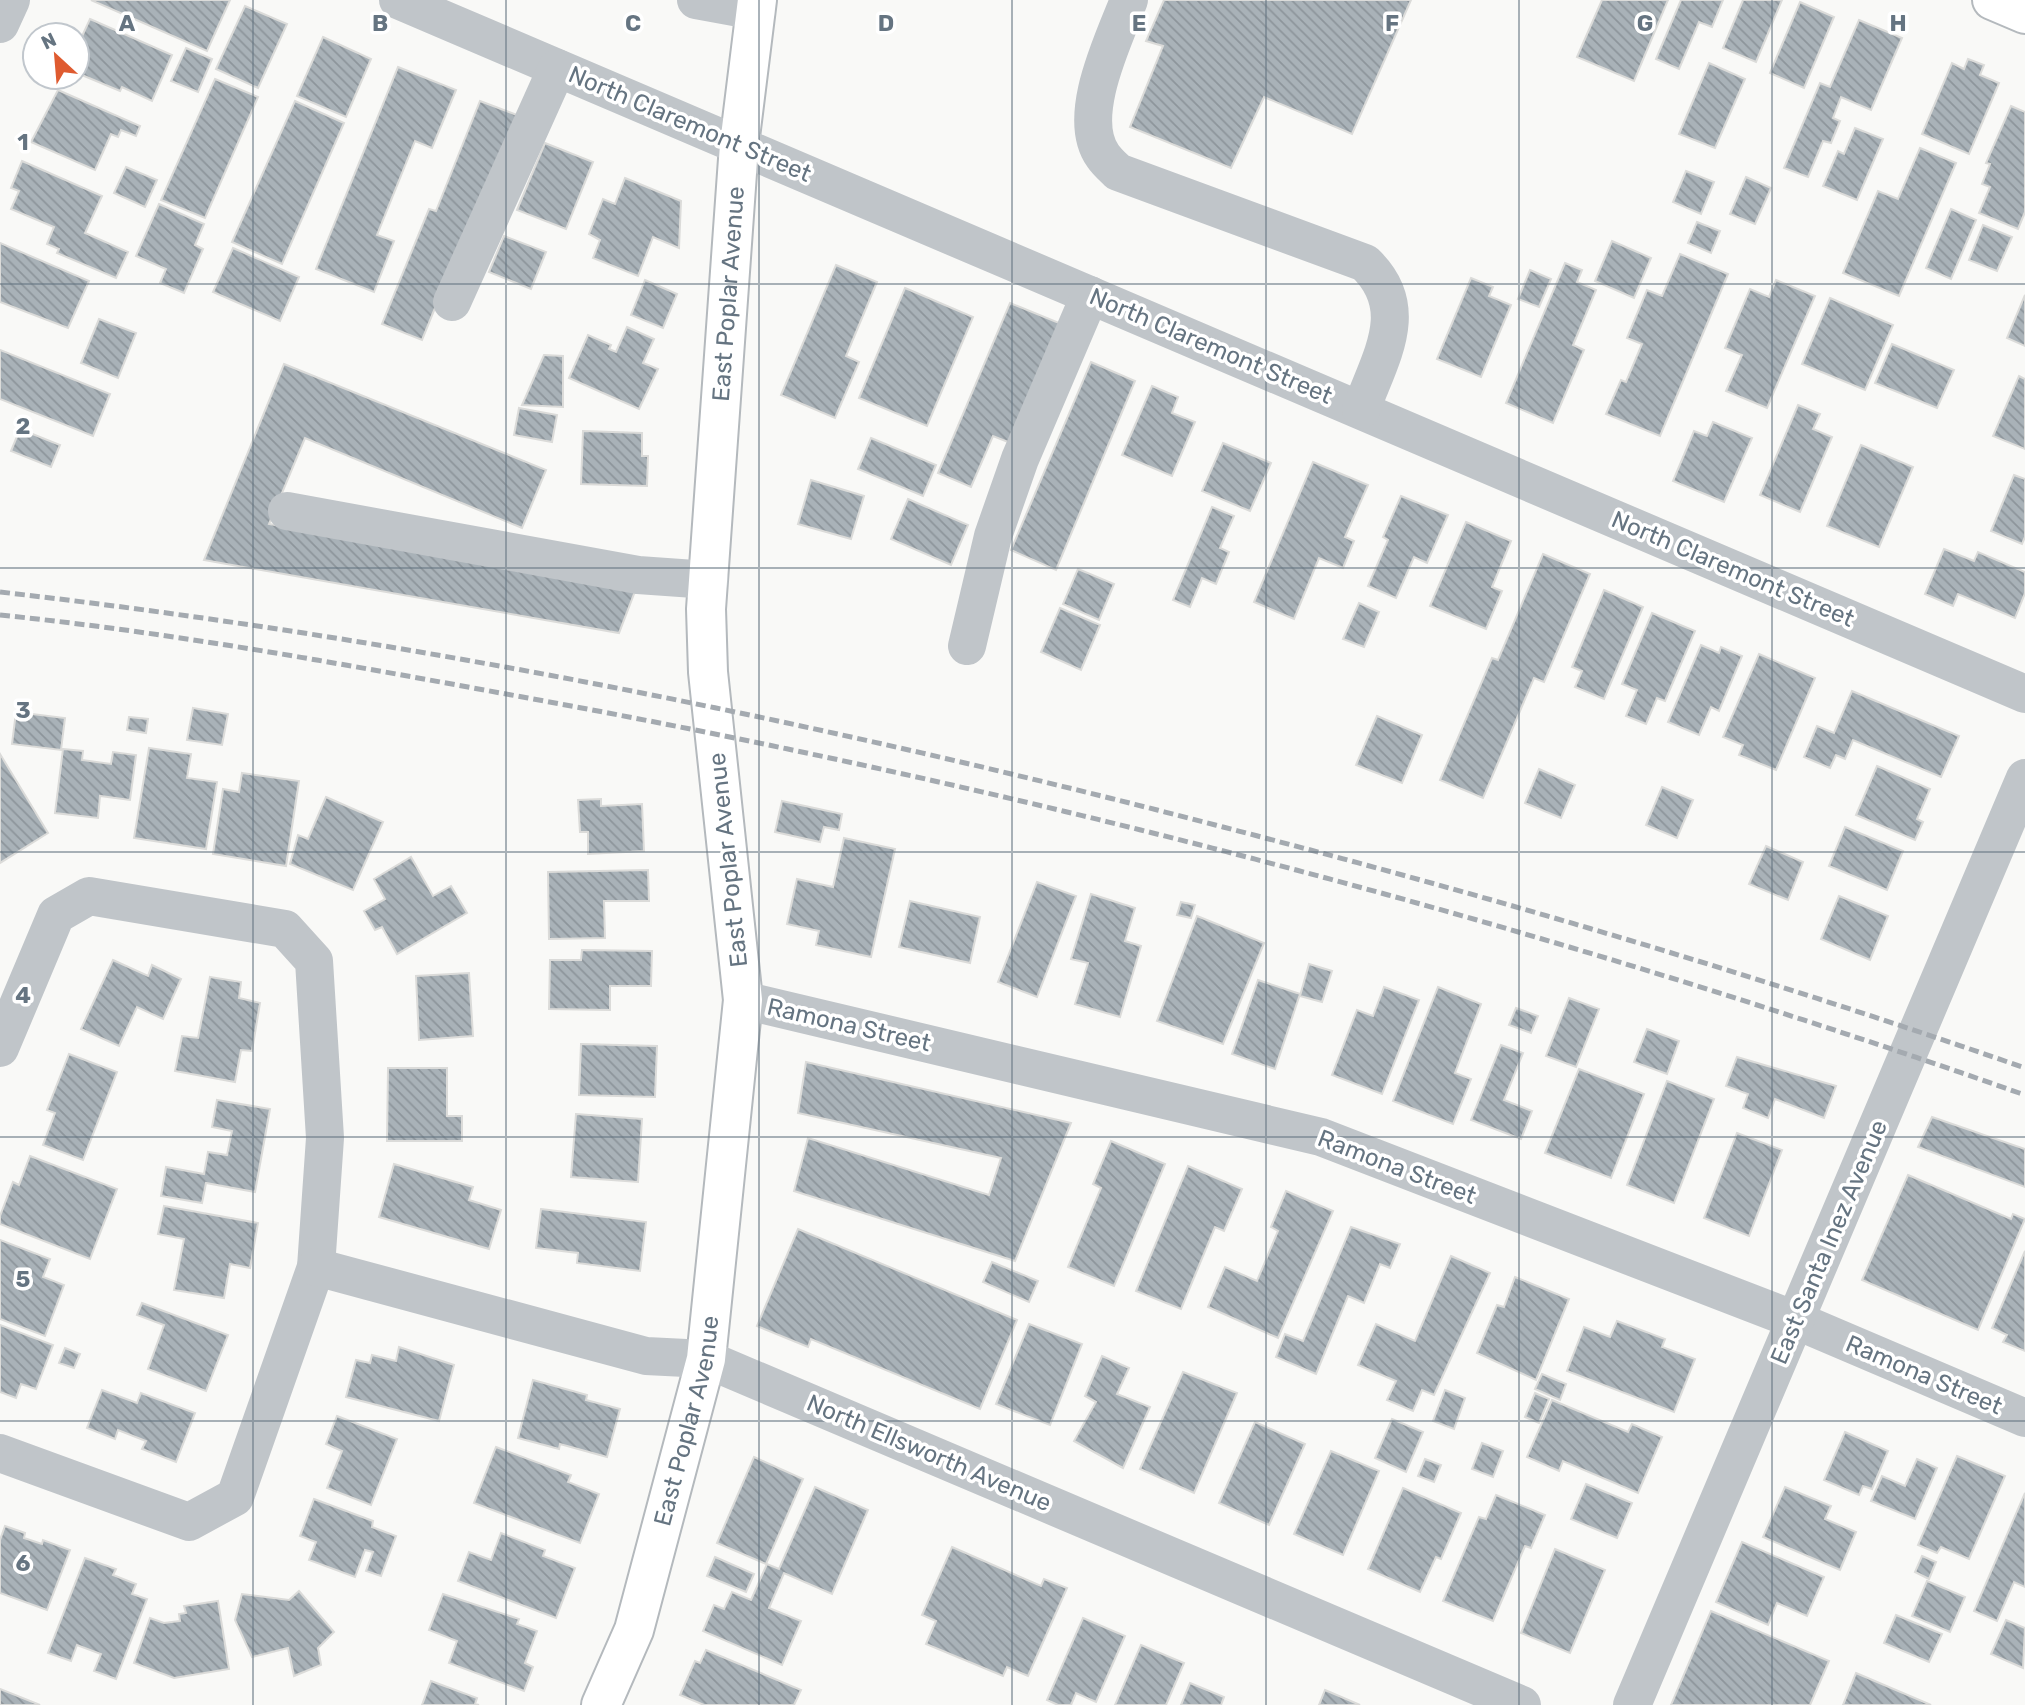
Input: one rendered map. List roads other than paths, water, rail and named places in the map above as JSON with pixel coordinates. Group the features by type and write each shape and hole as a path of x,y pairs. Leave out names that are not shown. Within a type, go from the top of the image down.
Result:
{"main road":[{"path":"1992,0 2025,14"},
{"name":"East Poplar Avenue","path":"612,1702 634,1630 706,1359 743,1000 708,672 709,580 739,145 757,5"}],"street":[{"path":"0,24 11,0"},
{"name":"North Claremont Street","path":"397,0 2025,694"},
{"path":"696,0 757,5"},
{"path":"1129,0 1102,67 1095,101 1094,130 1101,155 1118,172 1365,263 1381,278 1390,300 1391,323 1361,411"},
{"path":"452,302 558,68"},
{"path":"967,646 1002,510 1020,459 1090,295"},
{"path":"286,511 638,575 709,580"},
{"name":"East Santa Inez Avenue","path":"1632,1705 2025,778"},
{"path":"0,1048 56,915 89,896 285,929 314,961 325,1138 316,1267 235,1497 189,1522 0,1453"},
{"name":"Ramona Street","path":"743,1000 1321,1137 1795,1320 2025,1418"},
{"name":"North Ellsworth Avenue","path":"316,1267 646,1356 706,1359 1522,1705"}],"railway":[{"path":"0,592 154,611 462,659 768,719 920,753 1223,827 1425,881 1826,1001 2025,1068"},
{"path":"0,615 199,641 528,698 908,775 1097,819 1471,918 1657,973 2025,1095"}]}
